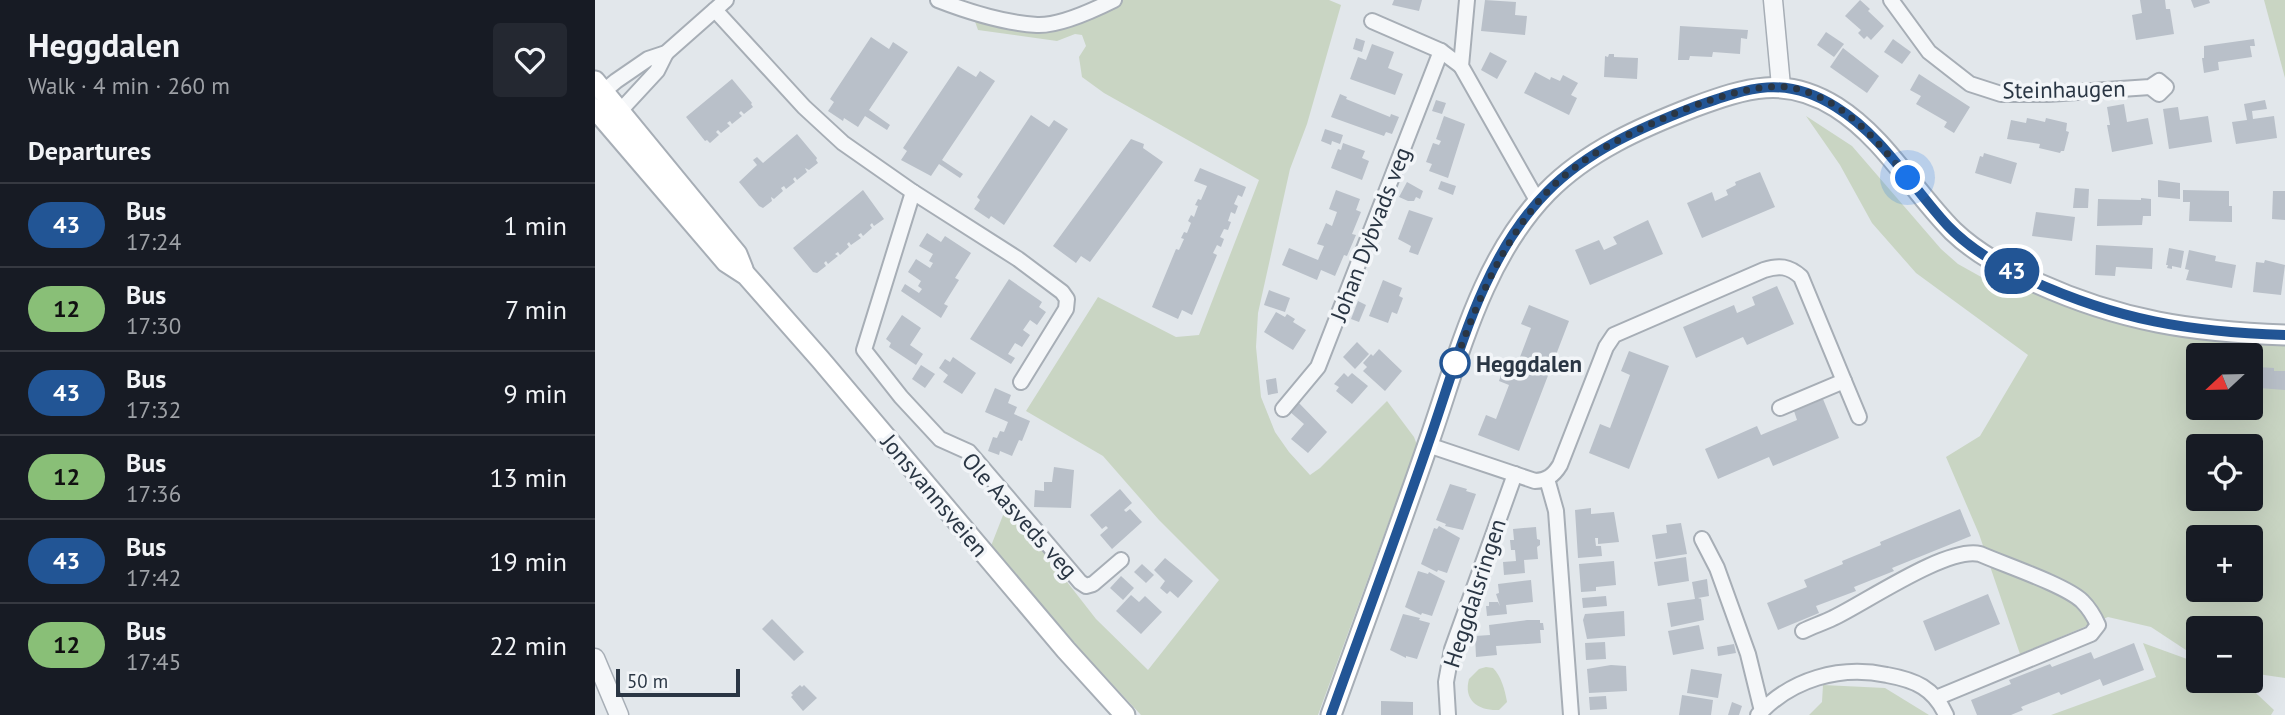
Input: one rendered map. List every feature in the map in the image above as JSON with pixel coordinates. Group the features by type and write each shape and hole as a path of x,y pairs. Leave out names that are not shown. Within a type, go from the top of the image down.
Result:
{"main road":[{"path":"1331,715 1469,324 1500,258 1538,202 1557,182 1585,160 1628,136 1726,96 1781,86 1818,97 1851,117 1882,147 1963,241 2013,272 2061,294 2116,314 2211,332 2285,335"},
{"name":"Jonsvannsveien","path":"598,98 620,111 737,254 746,275"},
{"name":"Jonsvannsveien","path":"598,98 726,262 746,275 820,359 1066,650 1125,715"}],"street":[{"path":"938,0 972,13 1039,25 1088,14 1114,0"},
{"path":"1461,66 1467,0"},
{"path":"1773,0 1781,86"},
{"name":"Steinhaugen","path":"1891,0 1929,52 1970,84 2001,94 2048,94 2150,87"},
{"path":"620,111 657,71 666,53 721,5 825,128 913,192 1018,259 1062,292 1067,299 1066,309 1021,382"},
{"path":"1372,21 1441,51 1461,66 1538,202"},
{"name":"Johan Dybvads veg","path":"1283,409 1318,367 1441,51"},
{"path":"598,98 648,59 666,53"},
{"name":"Ole Aasveds veg","path":"913,192 864,350 901,397 940,439 969,452 1080,582 1086,586 1093,584 1121,560"},
{"path":"1428,445 1535,481 1546,479 1556,473 1560,465 1606,347 1614,335 1764,270 1782,267 1795,272 1801,278 1859,417"},
{"path":"1780,408 1844,381"},
{"name":"Heggdalsringen","path":"1448,715 1446,682 1452,649 1515,474"},
{"path":"1546,479 1556,510 1571,715"},
{"path":"1702,539 1717,568 1748,654 1760,713 1793,687 1827,675 1870,672 1912,681 1926,687 1947,715"},
{"path":"1803,631 1833,618 1893,584 1966,553 1980,554 2066,591 2082,601 2094,616 2098,625 2091,634 1936,698"},
{"path":"595,658 619,715"}],"green space":[{"path":"1114,0 1329,0 1341,5 1307,124 1290,169 1258,313 1256,347 1261,397 1275,432 1310,475 1387,401 1417,445 1318,715 1141,715 991,546 1007,505 1096,619 1148,670 1219,580 1159,520 1103,456 1026,411 1098,297 1176,337 1199,335 1259,180 1104,93 1082,77 1079,57 1086,46 1082,35 1075,34 1057,41 978,30 972,13 1039,25"},
{"path":"2264,0 2285,0 2285,78"},
{"path":"1806,116 1852,146 1941,249 1958,264 2017,297 2002,266 2091,306 2285,335 2285,678 2263,675 2263,616 2186,616 2186,650 2151,627 2108,617 2020,654 1979,534 1946,457 1980,436 2028,355 1916,273 1872,223 1840,165"},
{"path":"2143,643 2186,659 2186,693 2256,693 2274,710 2271,715 2051,715 2156,677"},
{"path":"1486,667 1496,671 1504,688 1507,702 1499,710 1479,706 1468,693 1469,679 1479,669"},
{"path":"1823,685 1885,688 1929,715 1809,715 1822,702"}],"building":[{"path":"1394,0 1422,0 1419,11 1392,5"},
{"path":"1485,0 1516,2 1515,15 1527,16 1525,35 1481,31"},
{"path":"1860,0 1884,26 1871,40 1867,36 1864,39 1858,33 1861,30 1845,16"},
{"path":"2140,0 2165,0 2166,9 2170,9 2174,34 2136,40 2132,15 2142,13"},
{"path":"2191,0 2209,0 2210,3 2194,8"},
{"path":"1680,26 1748,30 1747,39 1741,38 1740,54 1713,52 1712,57 1690,56 1689,60 1678,60"},
{"path":"1826,32 1844,44 1834,57 1817,45"},
{"path":"871,37 889,49 893,42 908,52 869,110 890,125 887,130 865,116 858,127 828,111 834,102 830,99"},
{"path":"1356,38 1365,41 1362,52 1353,49"},
{"path":"1893,39 1911,52 1902,64 1884,52"},
{"path":"2254,39 2255,46 2250,46 2252,57 2218,62 2219,70 2204,73 2204,46"},
{"path":"1372,44 1394,52 1388,68 1403,74 1395,95 1350,79 1358,57 1366,60"},
{"path":"1843,48 1879,76 1867,93 1830,67"},
{"path":"1490,52 1507,61 1497,79 1481,70"},
{"path":"1609,54 1614,54 1614,57 1638,58 1637,79 1604,77 1605,56 1608,57"},
{"path":"958,66 976,77 980,71 995,81 942,160 963,174 960,178 939,164 931,176 901,160 907,151 903,148"},
{"path":"1535,72 1550,80 1551,77 1560,81 1563,75 1578,83 1571,95 1577,98 1569,115 1524,93"},
{"path":"1919,74 1970,107 1954,133 1944,127 1947,122 1916,104 1921,96 1910,90"},
{"path":"732,79 753,107 744,114 741,111 739,113 742,116 732,124 730,121 727,123 730,126 721,133 718,130 716,132 719,135 710,143 705,141 686,117"},
{"path":"1340,94 1390,117 1391,114 1399,117 1392,134 1386,132 1384,136 1331,117"},
{"path":"1436,100 1446,103 1442,114 1432,111"},
{"path":"2265,100 2267,109 2252,111 2253,119 2274,116 2277,138 2236,144 2232,122 2247,120 2244,104"},
{"path":"2124,104 2127,122 2148,118 2153,144 2112,152 2107,107"},
{"path":"2178,107 2180,120 2208,116 2212,142 2169,149 2163,109"},
{"path":"1031,115 1049,127 1054,120 1068,129 1004,225 974,209 980,200 977,197"},
{"path":"1444,116 1465,124 1448,178 1429,171 1432,164 1426,162 1433,143 1439,145 1441,141 1436,139"},
{"path":"2027,118 2045,122 2046,118 2067,123 2066,131 2069,132 2064,151 2060,153 2039,148 2040,144 2007,139 2011,120 2026,123"},
{"path":"1325,129 1343,135 1340,144 1332,141 1331,145 1321,141"},
{"path":"797,134 817,158 818,163 809,170 805,168 807,172 797,180 795,177 795,182 786,189 784,186 781,188 783,191 774,199 771,197 772,201 763,208 739,182 757,165 753,160 757,157 763,163"},
{"path":"1131,139 1144,144 1143,148 1163,162 1090,262 1081,256 1076,263 1053,246"},
{"path":"1343,143 1365,151 1362,158 1369,161 1362,180 1331,168"},
{"path":"1984,153 2017,163 2011,184 1975,173 1980,156 1983,157"},
{"path":"1200,168 1246,187 1242,197 1238,195 1234,204 1238,206 1235,214 1231,212 1228,230 1224,229 1220,237 1224,239 1221,247 1217,245 1213,253 1217,255 1192,315 1182,310 1178,319 1152,307 1176,249 1179,250 1184,239 1181,238 1184,232 1187,233 1191,223 1188,221 1191,215 1194,217 1198,206 1195,205 1198,199 1201,200 1207,186 1194,181"},
{"path":"1760,172 1775,207 1702,238 1687,203 1712,192 1715,201 1728,195 1726,190 1736,185 1735,182"},
{"path":"2158,180 2180,183 2180,199 2158,197"},
{"path":"1441,181 1456,186 1453,195 1438,189"},
{"path":"1407,182 1423,191 1420,199 1416,197 1414,201 1408,201 1399,197"},
{"path":"2075,188 2089,189 2088,208 2073,208"},
{"path":"863,190 884,219 874,226 872,223 872,228 863,236 861,233 858,235 861,238 851,245 849,242 849,247 840,255 838,252 835,254 838,256 828,264 826,261 824,263 826,266 817,273 813,272 793,248"},
{"path":"1336,190 1360,199 1356,210 1361,212 1352,234 1356,235 1335,276 1321,270 1317,280 1282,265 1289,248 1318,260 1324,246 1317,244 1326,223 1332,226 1337,212 1329,209"},
{"path":"2183,190 2229,191 2232,222 2189,221 2190,202 2183,202"},
{"path":"2273,191 2285,191 2285,220 2272,219"},
{"path":"2098,199 2151,199 2151,216 2143,216 2142,225 2097,226"},
{"path":"1409,210 1433,218 1418,255 1409,252 1411,246 1398,239"},
{"path":"2036,212 2075,217 2072,241 2032,236"},
{"path":"1648,220 1663,254 1590,285 1575,250 1599,240 1604,250 1617,244 1613,237"},
{"path":"927,233 941,242 945,236 971,253 955,278 959,280 944,304 948,306 941,318 901,291 905,284 919,293 922,289 918,286 921,281 908,272 916,259 930,268 933,263 929,261 933,254 919,246"},
{"path":"2096,245 2153,248 2152,269 2116,267 2115,276 2095,275"},
{"path":"2169,248 2184,251 2181,268 2167,268"},
{"path":"2189,250 2216,256 2215,261 2236,265 2232,288 2186,280"},
{"path":"2265,260 2285,265 2281,295 2253,292 2256,262 2264,263"},
{"path":"1009,279 1042,302 1039,307 1046,312 1037,325 1030,320 1023,330 1030,335 1022,347 1015,343 1008,354 1015,358 1011,364 970,339"},
{"path":"1383,280 1402,288 1399,296 1403,298 1397,314 1392,312 1388,323 1369,316"},
{"path":"1777,286 1794,324 1747,345 1743,337 1696,358 1683,327 1734,305 1737,313 1755,305 1752,297"},
{"path":"1269,290 1290,298 1285,312 1264,305"},
{"path":"1358,301 1366,305 1359,322 1351,319"},
{"path":"1529,305 1569,321 1519,451 1478,435 1486,415 1496,419 1509,385 1499,381 1504,366 1515,370 1531,328 1521,324"},
{"path":"1276,312 1285,317 1287,314 1295,319 1293,322 1306,330 1293,350 1264,332"},
{"path":"902,315 921,328 910,345 923,354 916,365 889,347 891,343 886,339"},
{"path":"1357,342 1369,354 1355,369 1343,357"},
{"path":"1379,349 1402,371 1385,391 1363,371 1367,367 1363,363"},
{"path":"1629,351 1669,366 1629,469 1589,453 1600,424 1610,428 1630,375 1621,371"},
{"path":"953,357 976,373 962,394 943,382 948,375 939,368 945,359 950,362"},
{"path":"921,365 935,374 925,388 912,379"},
{"path":"2263,367 2285,371 2285,390 2263,388"},
{"path":"1344,373 1348,377 1352,373 1368,386 1352,404 1336,391 1339,387 1334,384"},
{"path":"1276,378 1278,393 1268,395 1266,380"},
{"path":"995,388 1011,395 1008,403 1017,407 1014,414 1030,421 1012,456 1000,451 999,455 988,451 993,437 997,438 1000,431 1004,432 1008,422 985,412"},
{"path":"1823,399 1839,438 1773,466 1769,457 1718,479 1705,449 1757,426 1761,435 1797,420 1794,411"},
{"path":"1298,402 1327,432 1308,453 1291,439 1304,424 1289,411"},
{"path":"1054,467 1074,470 1071,508 1034,507 1035,490 1044,491 1044,482 1052,482"},
{"path":"1450,484 1476,494 1463,530 1445,526 1446,524 1436,520"},
{"path":"1120,489 1132,503 1124,510 1126,512 1130,509 1142,522 1112,549 1100,535 1108,528 1106,526 1102,529 1090,515"},
{"path":"1591,508 1591,514 1614,512 1619,542 1598,544 1598,538 1595,538 1596,546 1601,546 1602,556 1578,558 1575,510"},
{"path":"1960,509 1971,536 1892,568 1894,571 1854,587 1856,591 1816,606 1819,613 1778,630 1767,603 1807,587 1804,580 1881,545 1880,542"},
{"path":"1681,523 1687,554 1656,559 1652,535 1667,533 1666,525"},
{"path":"1439,526 1460,538 1447,573 1437,572 1421,564 1434,528"},
{"path":"1536,527 1537,539 1540,540 1537,547 1538,559 1524,560 1525,573 1504,575 1503,562 1516,561 1510,540 1514,540 1513,529"},
{"path":"1686,557 1689,581 1658,586 1654,562"},
{"path":"1165,558 1193,581 1178,598 1170,591 1167,594 1160,588 1165,581 1154,570"},
{"path":"1614,561 1616,585 1581,592 1579,564"},
{"path":"1142,564 1154,575 1146,583 1134,572"},
{"path":"1418,571 1429,572 1445,581 1432,616 1421,615 1405,607"},
{"path":"1121,576 1134,588 1123,600 1110,588"},
{"path":"1707,579 1709,596 1698,598 1701,599 1704,620 1671,627 1667,603 1695,599 1692,582"},
{"path":"1531,580 1533,602 1506,605 1507,614 1487,616 1486,606 1489,606 1489,602 1498,602 1500,606 1496,594 1499,593 1498,584"},
{"path":"1988,594 2000,624 1935,651 1923,621"},
{"path":"1131,595 1139,602 1145,596 1162,612 1141,634 1116,611"},
{"path":"1606,596 1607,606 1583,608 1582,598"},
{"path":"1624,611 1625,636 1587,639 1583,620 1585,614"},
{"path":"1403,614 1430,623 1417,659 1406,658 1390,650"},
{"path":"772,619 804,652 794,661 762,629"},
{"path":"1540,620 1540,623 1543,623 1544,630 1540,630 1541,643 1496,646 1497,655 1476,657 1475,636 1490,635 1489,625"},
{"path":"1699,625 1704,649 1673,655 1668,631"},
{"path":"1605,642 1606,659 1586,660 1585,643"},
{"path":"2134,643 2144,670 2103,686 2100,679 2061,695 2059,692 2021,707 2023,710 2011,715 1977,715 1971,700 2011,684 2009,680 2091,652 2094,659"},
{"path":"1734,644 1736,653 1718,656 1717,647"},
{"path":"1611,665 1626,666 1627,691 1589,693 1587,669"},
{"path":"1691,669 1722,674 1718,698 1687,693"},
{"path":"804,685 817,698 803,711 791,697 791,693"},
{"path":"1682,695 1713,700 1711,715 1679,715"},
{"path":"1606,696 1607,709 1590,710 1589,697"},
{"path":"1381,701 1413,702 1413,715 1381,715"},
{"path":"1732,702 1742,706 1739,715 1728,715"}],"bus line":[{"name":"43","path":"1331,715 1469,324 1500,258 1538,202 1566,175 1585,160 1657,122 1748,90 1781,86 1794,88 1818,97 1851,117 1882,147 1963,241 2002,266 2061,294 2116,314 2211,332 2285,335"}],"place":[{"name":"Heggdalen","path":"1455,363"}],"route":[{"path":"1455,363 1452,372 1486,285 1500,258 1538,202 1585,160 1657,122 1748,90 1781,86 1794,88 1818,97 1851,117 1882,147 1908,178"}]}
